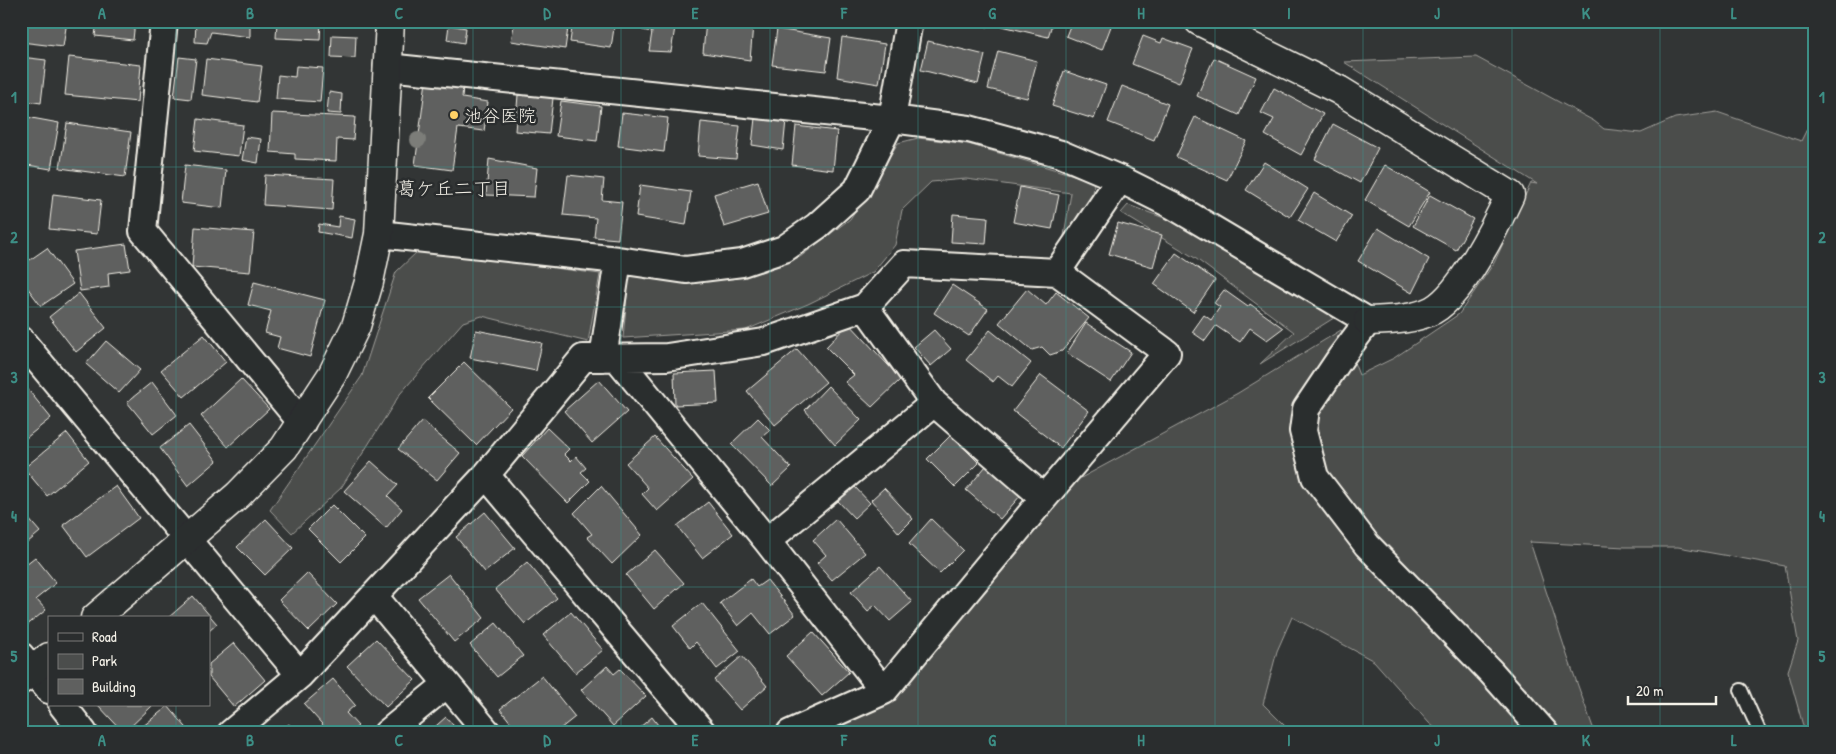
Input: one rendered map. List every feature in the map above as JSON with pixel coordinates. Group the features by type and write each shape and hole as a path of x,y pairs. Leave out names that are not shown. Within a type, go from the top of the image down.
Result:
{"street":[{"path":"164,21 143,231 302,423"},
{"path":"97,616 238,495 284,448 332,375 356,326 369,282 379,234 390,21"},
{"path":"379,234 618,260 686,270 742,263 784,249 817,226 857,190 892,119 909,21"},
{"path":"387,68 892,119 969,129 1061,154 1172,204 1368,321 1402,320 1434,309 1456,289 1492,233 1510,195 1339,90 1199,21"},
{"path":"1057,272 1120,179"},
{"path":"618,260 610,358 767,541 884,691"},
{"path":"232,733 300,675 374,596 486,475 583,358 667,357 764,342 865,307 904,264 1057,272 1167,353 884,691 790,733"},
{"path":"865,307 934,403 1044,498"},
{"path":"1368,321 1306,409 1303,431 1315,477 1367,545 1491,672 1545,733"},
{"path":"21,340 300,675"},
{"path":"767,541 934,403"},
{"path":"486,475 703,733"},
{"path":"374,596 488,733"},
{"path":"386,733 447,684"},
{"path":"63,706 84,733"}],"lane":[{"path":"1741,690 1760,733"}],"green space":[{"path":"1476,57 1594,121 1604,129 1641,133 1675,118 1717,112 1801,141 1815,113 1815,733 1805,733 1788,671 1798,641 1785,566 1678,547 1625,547 1530,542 1595,733 1441,733 1429,723 1374,661 1292,617 1277,651 1263,704 1292,733 810,733 895,692 1044,498 1238,393 1341,330 1359,375 1394,358 1459,314 1494,263 1531,183 1537,184 1344,62"},
{"path":"918,138 968,144 1094,181 1092,210 1064,236 1071,193 966,179 931,182 902,210 895,245 873,272 808,304 746,330 623,338 629,275 687,283 723,278 800,257 850,219 898,143"},
{"path":"1128,205 1167,219 1324,303 1337,316 1260,364 1294,332 1195,258 1121,213"},
{"path":"419,250 600,274 588,342 482,316 463,322 400,394 341,488 292,533 270,510 362,376 396,272"}],"building":[{"path":"21,21 67,21 63,47 21,42"},
{"path":"97,21 135,21 133,40 95,36"},
{"path":"196,21 250,21 250,37 211,32 207,43 195,42"},
{"path":"277,21 321,21 320,40 276,38"},
{"path":"515,21 569,21 565,49 511,41"},
{"path":"573,21 615,21 611,48 570,42"},
{"path":"642,21 676,21 671,52 649,51 652,32 642,30"},
{"path":"706,21 753,24 750,60 703,53"},
{"path":"960,21 989,21 988,27"},
{"path":"1003,21 1053,21 1048,37 1002,26"},
{"path":"1072,21 1113,21 1102,50 1066,36"},
{"path":"449,25 466,28 464,43 447,40"},
{"path":"777,29 831,38 826,71 772,65"},
{"path":"332,35 356,36 355,58 331,57"},
{"path":"1143,36 1161,43 1163,38 1193,49 1179,83 1132,64"},
{"path":"842,37 885,44 879,84 837,77"},
{"path":"928,41 985,55 978,84 921,70"},
{"path":"998,51 1037,61 1027,98 988,89"},
{"path":"21,57 46,60 41,103 21,100"},
{"path":"69,57 141,65 138,102 65,95"},
{"path":"179,57 196,59 191,99 174,97"},
{"path":"1214,58 1256,77 1239,115 1197,96"},
{"path":"206,59 262,66 257,102 202,95"},
{"path":"296,66 323,68 320,102 276,99 278,75 295,77"},
{"path":"1064,71 1106,85 1094,119 1052,106"},
{"name":"池谷医院","path":"426,81 463,85 462,98 488,102 484,131 458,128 452,170 415,165"},
{"path":"1122,86 1168,104 1154,140 1108,122"},
{"path":"1274,88 1323,114 1301,155 1265,135 1274,119 1261,113"},
{"path":"329,92 342,94 341,114 327,113"},
{"path":"518,95 553,98 549,134 515,131"},
{"path":"561,101 601,106 597,141 556,136"},
{"path":"272,113 355,117 353,140 337,139 336,161 295,159 295,154 270,152"},
{"path":"622,113 668,118 664,152 618,146"},
{"path":"21,116 59,123 51,169 21,164"},
{"path":"1195,117 1246,141 1227,180 1176,157"},
{"path":"755,118 786,120 783,150 752,145"},
{"path":"198,119 243,125 239,156 194,151"},
{"path":"701,122 740,126 736,159 698,156"},
{"path":"67,123 131,132 125,177 60,168"},
{"path":"1333,124 1378,148 1360,183 1315,159"},
{"path":"796,126 837,131 833,170 792,165"},
{"path":"246,137 261,139 258,163 242,160"},
{"path":"489,159 537,168 534,197 486,195"},
{"path":"1264,162 1308,189 1290,217 1246,190"},
{"path":"185,165 226,170 222,208 181,203"},
{"path":"1385,165 1430,192 1409,226 1365,200"},
{"path":"265,175 334,179 332,210 263,205"},
{"path":"568,175 604,179 602,200 622,202 618,239 594,237 596,218 563,215"},
{"path":"758,181 768,214 724,227 714,194"},
{"path":"640,185 691,192 686,225 636,217"},
{"path":"1020,187 1059,195 1052,229 1013,222"},
{"path":"1314,193 1352,216 1336,242 1298,220"},
{"path":"53,194 101,200 97,234 49,229"},
{"path":"1430,195 1473,219 1456,250 1413,226"},
{"path":"953,214 988,217 986,244 951,242"},
{"path":"339,216 355,219 352,238 318,232 319,224 338,227"},
{"path":"1118,223 1162,235 1153,267 1109,254"},
{"path":"195,227 254,232 250,272 192,267"},
{"path":"1378,228 1429,259 1412,293 1358,261"},
{"path":"126,244 130,270 108,273 109,287 80,291 74,251"},
{"path":"47,248 73,284 41,306 21,279 21,266"},
{"path":"1176,253 1215,280 1193,312 1154,284"},
{"path":"254,282 325,300 310,357 277,348 280,337 265,333 271,311 248,305"},
{"path":"952,285 988,309 969,336 934,313"},
{"path":"1027,289 1046,305 1056,292 1089,318 1062,351 1050,355 1042,347 1032,350 999,323"},
{"path":"1224,290 1248,307 1250,304 1283,328 1267,340 1250,328 1240,342 1216,326 1205,341 1192,332 1204,315 1211,320 1220,307 1214,303"},
{"path":"79,293 106,328 76,352 49,317"},
{"path":"849,323 901,379 872,407 845,382 854,375 826,347"},
{"path":"1086,323 1131,352 1111,382 1067,353"},
{"path":"476,330 542,343 536,371 470,358"},
{"path":"934,330 951,349 931,366 914,347"},
{"path":"990,330 1031,363 1012,387 998,376 993,382 966,360"},
{"path":"204,335 226,362 184,397 161,370"},
{"path":"106,341 140,370 119,393 86,364"},
{"path":"797,349 826,382 775,425 747,391"},
{"path":"464,362 511,408 476,445 428,398"},
{"path":"716,371 718,403 675,405 674,373"},
{"path":"1041,375 1089,411 1061,448 1013,411"},
{"path":"241,379 269,409 228,447 201,416"},
{"path":"599,380 627,412 592,443 564,411"},
{"path":"21,381 51,418 21,442"},
{"path":"152,382 177,415 153,434 127,402"},
{"path":"828,386 861,420 835,445 805,410"},
{"path":"758,418 770,430 762,437 791,468 772,486 731,444"},
{"path":"422,421 460,453 437,480 398,449"},
{"path":"189,425 217,461 188,486 160,448"},
{"path":"547,428 569,449 564,454 571,461 576,456 586,468 581,472 590,481 568,503 522,456"},
{"path":"67,433 89,461 47,496 24,468"},
{"path":"951,435 979,463 955,487 927,459"},
{"path":"655,437 693,479 657,511 642,494 648,488 626,463"},
{"path":"371,461 398,485 388,496 402,509 386,528 344,491"},
{"path":"986,466 1021,495 1000,519 966,490"},
{"path":"116,486 139,518 87,557 63,525"},
{"path":"601,486 642,535 612,564 587,537 592,534 574,513"},
{"path":"854,486 870,503 854,518 838,501"},
{"path":"884,488 913,519 899,533 871,500"},
{"path":"708,502 733,534 702,558 677,526"},
{"path":"332,505 365,538 341,562 308,529"},
{"path":"21,510 40,532 21,548"},
{"path":"485,512 515,548 485,572 456,537"},
{"path":"266,519 293,548 265,575 237,547"},
{"path":"836,519 865,553 832,580 817,563 826,555 813,540"},
{"path":"931,519 963,550 940,573 909,544"},
{"path":"655,550 684,583 654,609 626,575"},
{"path":"35,557 56,583 36,599 46,610 21,630 21,568"},
{"path":"527,562 557,598 525,624 495,589"},
{"path":"880,566 912,602 890,621 875,605 868,611 851,592"},
{"path":"307,573 337,604 309,631 279,600"},
{"path":"449,574 484,618 454,642 418,598"},
{"path":"751,579 757,587 767,580 795,615 770,634 753,613 738,626 720,603"},
{"path":"193,596 217,624 210,630 210,616 170,616"},
{"path":"702,603 740,651 717,669 696,642 690,648 673,626"},
{"path":"571,612 603,650 575,673 543,635"},
{"path":"496,623 523,656 497,677 470,645"},
{"path":"813,632 849,672 822,696 786,656"},
{"path":"376,639 415,680 386,707 347,666"},
{"path":"234,643 265,680 234,707 210,678 210,663"},
{"path":"742,656 767,686 740,710 714,680"},
{"path":"607,666 614,674 620,669 646,696 613,726 581,690"},
{"path":"542,676 575,717 555,733 519,733 500,709"},
{"path":"333,679 355,705 346,713 358,726 350,733 330,733 304,704"},
{"path":"99,706 152,706 124,733"},
{"path":"168,706 191,733 147,733 142,727"},
{"path":"446,717 460,733 428,733"},
{"path":"652,717 664,733 633,733"},
{"path":"289,724 296,733 277,733"}],"place":[{"name":"池谷医院","path":"454,115"}],"district":[{"name":"葛ケ丘二丁目","path":"454,188"}]}
